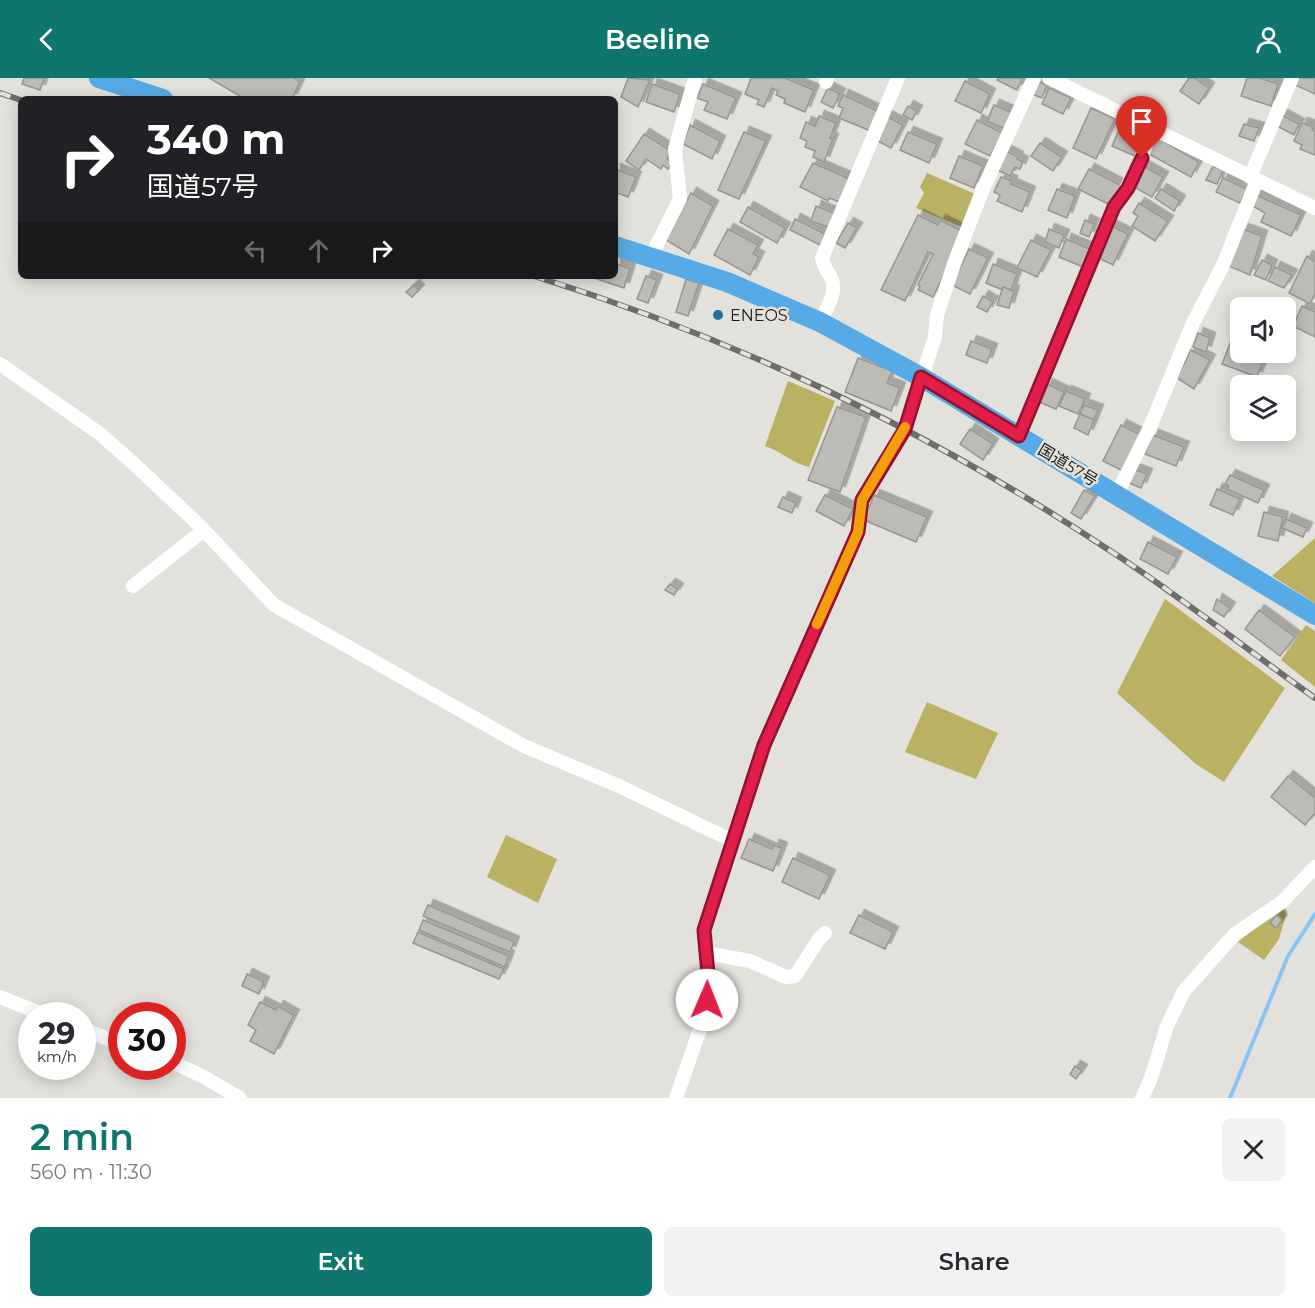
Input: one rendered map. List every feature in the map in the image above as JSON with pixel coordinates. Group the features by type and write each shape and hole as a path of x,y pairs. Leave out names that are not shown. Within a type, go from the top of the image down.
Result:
{"highway":[{"path":"99,78 141,85 158,96"},
{"name":"国道57号","path":"618,247 728,282 820,322 921,377 1315,615"}],"street":[{"path":"650,258 680,199 675,149 695,78"},
{"path":"820,322 833,292 832,281 822,258 898,78"},
{"path":"676,1098 705,1015 709,985 704,930 764,745 858,532 862,500 905,429 935,337 937,315 955,261 983,189 1034,78"},
{"path":"1049,78 1315,208"},
{"path":"1117,494 1150,427 1193,323 1223,265 1292,78"},
{"path":"1019,436 1109,217 1128,188 1152,129"},
{"path":"0,364 99,433 204,530 274,605 524,746 619,786 734,841"},
{"path":"133,586 204,530"},
{"path":"1142,1098 1151,1078 1167,1026 1184,991 1235,934 1282,902 1315,867"},
{"path":"706,953 750,961 786,977 795,976 825,933"},
{"path":"0,997 18,1004"},
{"path":"186,1069 240,1098"}],"shaded area":[{"path":"927,173 975,194 962,227 916,208 924,193 920,187"},
{"path":"788,381 835,401 809,467 765,446"},
{"path":"1315,538 1315,603 1272,576"},
{"path":"1165,599 1285,688 1224,782 1196,764 1117,693"},
{"path":"1306,625 1315,631 1315,687 1281,660"},
{"path":"927,702 998,733 976,779 905,752"},
{"path":"506,835 557,859 538,903 487,877"},
{"path":"1283,905 1287,911 1279,939 1264,960 1238,942"}],"building":[{"path":"24,78 44,78 40,90 22,84"},
{"path":"209,78 294,78 300,82 293,96 240,96"},
{"path":"628,78 650,80 638,107 621,97"},
{"path":"751,78 785,78 814,90 805,112 784,103 785,99 776,95 778,91 772,88 764,107 757,104 759,100 745,94"},
{"path":"999,78 1023,78 1017,90 997,80"},
{"path":"1189,78 1194,78 1209,88 1199,104 1180,91"},
{"path":"1247,78 1260,78 1278,84 1271,106 1241,96"},
{"path":"1296,78 1315,78 1315,94 1293,84"},
{"path":"965,81 990,94 981,113 955,101"},
{"path":"1038,82 1047,85 1042,98 1032,94"},
{"path":"652,84 680,94 674,112 646,102"},
{"path":"703,84 736,98 727,119 704,110 708,102 697,98"},
{"path":"828,88 840,94 833,108 821,102"},
{"path":"1049,88 1071,98 1063,114 1042,104"},
{"path":"843,95 882,113 873,132 839,118 843,108 838,106"},
{"path":"994,105 1013,113 1006,129 987,121"},
{"path":"908,106 917,111 912,120 903,115"},
{"path":"1091,108 1115,119 1096,159 1073,148"},
{"path":"1282,115 1299,124 1294,135 1277,126"},
{"path":"819,116 836,123 830,138 833,139 824,162 813,157 815,151 805,147 807,141 800,138 806,122 815,126"},
{"path":"886,116 903,125 891,148 874,139"},
{"path":"977,120 1002,133 990,156 965,144"},
{"path":"1123,121 1146,131 1135,156 1112,146"},
{"path":"1302,123 1313,127 1312,130 1315,131 1315,155 1300,149 1302,145 1294,141"},
{"path":"1244,124 1259,128 1254,141 1239,136"},
{"path":"690,125 720,141 712,159 683,144"},
{"path":"744,132 766,141 739,199 718,190"},
{"path":"908,132 937,144 929,163 900,150"},
{"path":"644,134 671,151 667,159 672,162 668,169 663,165 661,169 646,159 639,170 626,161"},
{"path":"1156,137 1199,162 1191,177 1147,153"},
{"path":"1040,143 1062,157 1053,171 1031,156"},
{"path":"1006,151 1023,162 1020,169 1015,167 1010,176 997,170"},
{"path":"959,156 983,166 974,188 950,178"},
{"path":"813,163 852,180 842,203 829,198 828,201 800,187"},
{"path":"1143,166 1163,177 1152,197 1132,186"},
{"path":"1213,166 1223,170 1217,184 1206,180"},
{"path":"1089,169 1120,185 1110,205 1078,189"},
{"path":"618,170 636,177 628,197 618,193"},
{"path":"1001,177 1030,192 1022,212 997,201 1000,195 994,192"},
{"path":"1223,178 1247,189 1240,203 1216,192"},
{"path":"1057,189 1075,196 1067,218 1048,210"},
{"path":"1161,189 1180,201 1174,211 1155,198"},
{"path":"691,193 713,206 689,254 666,240"},
{"path":"1256,195 1301,215 1291,236 1261,222 1265,213 1251,205"},
{"path":"1139,203 1168,221 1155,241 1132,226 1138,216 1133,213"},
{"path":"816,206 836,214 831,228 811,221"},
{"path":"748,207 785,228 777,243 740,222"},
{"path":"918,215 938,225 940,220 964,232 933,297 918,290 920,286 918,285 933,254 928,252 905,301 881,290"},
{"path":"795,219 825,234 820,245 790,230"},
{"path":"1085,220 1094,224 1089,237 1080,233"},
{"path":"848,223 857,228 845,248 836,243"},
{"path":"1109,225 1128,234 1113,265 1094,256"},
{"path":"728,229 758,245 753,254 759,257 750,275 714,255"},
{"path":"1049,229 1064,235 1059,248 1045,242"},
{"path":"1243,229 1262,236 1250,275 1229,266"},
{"path":"1066,239 1090,249 1083,267 1059,257"},
{"path":"1031,240 1051,250 1037,277 1017,268"},
{"path":"969,249 988,258 970,294 952,285"},
{"path":"1307,256 1315,262 1315,294 1310,304 1289,293"},
{"path":"1262,260 1272,265 1266,280 1254,275"},
{"path":"618,264 630,269 624,288 597,279 618,279"},
{"path":"993,264 1017,274 1010,293 986,283"},
{"path":"1275,267 1292,275 1284,288 1268,281"},
{"path":"646,276 657,280 648,303 637,299"},
{"path":"686,279 699,283 688,316 676,312"},
{"path":"414,285 419,290 412,297 406,292"},
{"path":"1003,287 1014,291 1009,308 997,305"},
{"path":"983,296 993,302 987,312 977,307"},
{"path":"1302,306 1315,312 1315,337 1296,328 1296,319"},
{"path":"1198,333 1210,338 1206,352 1193,347"},
{"path":"971,341 992,349 987,363 966,355"},
{"path":"1230,344 1230,363 1262,363 1258,375 1252,375 1222,364"},
{"path":"1191,350 1210,360 1194,389 1177,378"},
{"path":"858,358 892,371 887,383 900,388 891,411 845,392"},
{"path":"1047,384 1064,392 1056,409 1039,402"},
{"path":"1066,391 1085,399 1078,414 1059,406"},
{"path":"1084,405 1098,410 1094,420 1080,414"},
{"path":"837,407 866,417 840,492 808,480"},
{"path":"1080,414 1094,420 1088,435 1074,428"},
{"path":"1121,425 1141,435 1123,471 1103,461"},
{"path":"970,429 993,444 983,460 960,444"},
{"path":"1153,435 1184,447 1176,466 1145,454"},
{"path":"1133,469 1147,474 1141,488 1127,482"},
{"path":"1230,475 1264,490 1258,503 1227,489 1229,486 1225,484"},
{"path":"1217,489 1240,499 1233,515 1210,505"},
{"path":"1084,490 1095,496 1081,519 1071,513"},
{"path":"825,495 853,509 844,526 816,511"},
{"path":"874,495 927,517 916,542 864,520"},
{"path":"783,497 796,503 792,513 778,507"},
{"path":"1264,512 1283,517 1278,541 1258,536"},
{"path":"1286,519 1307,528 1303,537 1282,528"},
{"path":"1148,542 1177,557 1168,574 1140,559"},
{"path":"670,584 678,589 674,595 665,590"},
{"path":"1217,599 1230,608 1224,617 1213,610"},
{"path":"1259,610 1295,637 1280,656 1245,629"},
{"path":"1288,776 1315,798 1315,813 1305,825 1271,797"},
{"path":"749,839 772,849 774,845 782,848 773,871 741,858"},
{"path":"793,858 830,875 819,899 782,882"},
{"path":"428,905 514,942 510,952 423,916"},
{"path":"859,915 893,932 885,949 850,933"},
{"path":"1277,915 1282,920 1276,928 1270,923"},
{"path":"423,920 509,956 505,967 419,930"},
{"path":"418,932 504,969 499,979 413,943"},
{"path":"247,974 264,982 259,994 242,986"},
{"path":"260,1002 276,1010 278,1006 294,1015 274,1054 250,1041 256,1030 248,1025"},
{"path":"1075,1066 1082,1070 1076,1079 1070,1074"}],"waterway":[{"path":"1230,1098 1288,956 1315,914"}],"railway":[{"path":"0,93 18,99"},
{"path":"543,279 685,329 831,393 903,428 1042,507 1109,550 1315,698"}],"slow traffic":[{"path":"817,624 858,532 862,500 905,427"}],"place":[{"name":"ENEOS","path":"718,315"}],"route":[{"path":"707,1000 709,985 704,930 764,745 858,532 862,500 905,429 921,377 1019,436 1114,207 1128,188 1142,158"}]}
